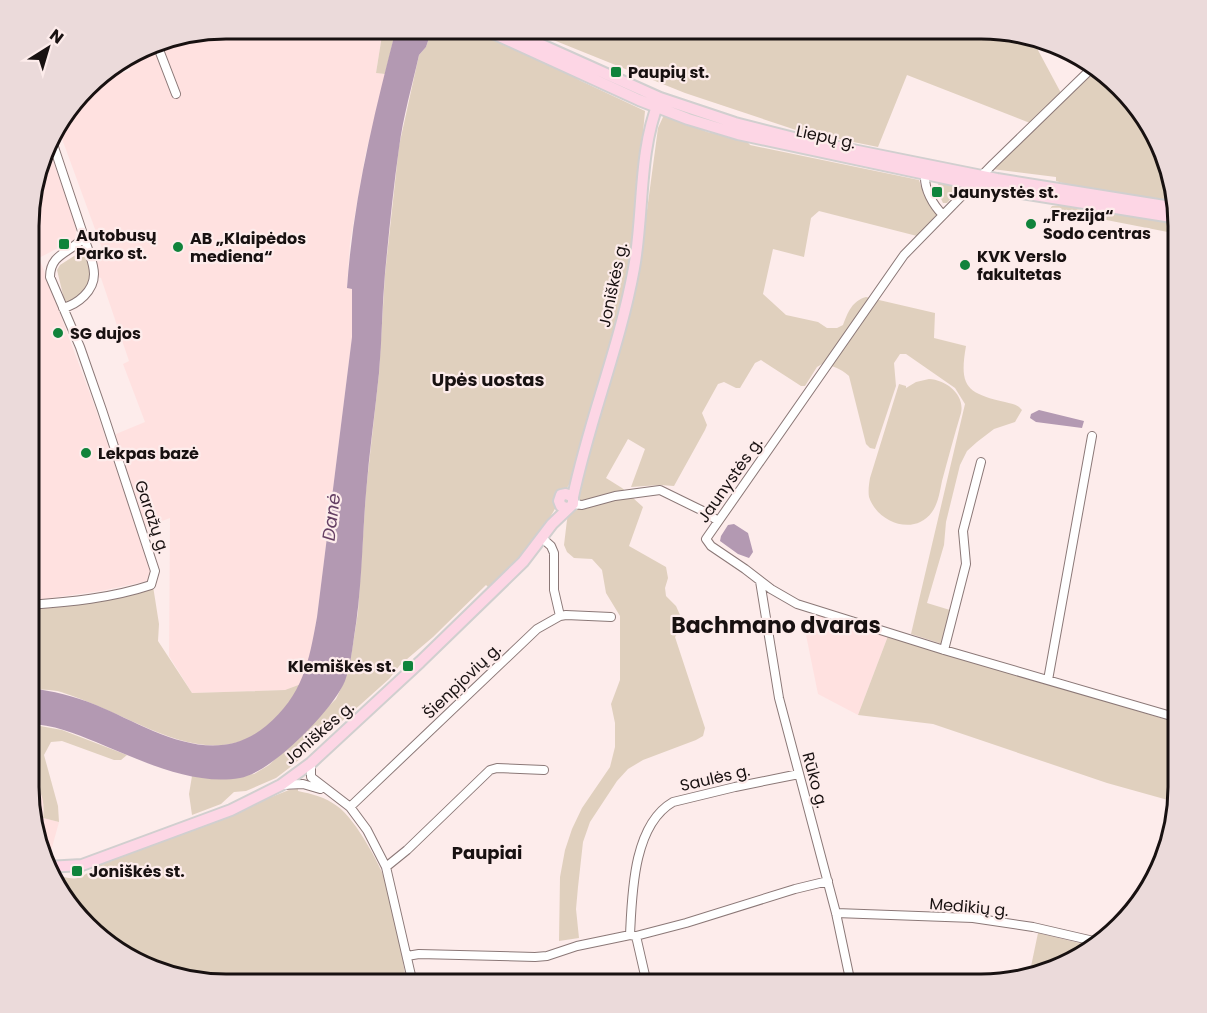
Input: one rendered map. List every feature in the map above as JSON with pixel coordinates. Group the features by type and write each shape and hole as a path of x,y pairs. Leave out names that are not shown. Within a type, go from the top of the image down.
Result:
{"main road":[{"name":"Liepų g.","path":"508,39 658,103 738,134 925,175 1167,207"},
{"name":"Liepų g.","path":"527,39 658,103 788,137 977,180 1044,198 1168,216"},
{"name":"Joniškės g.","path":"57,867 82,866 231,810 281,785 307,778 311,763 523,562 542,538 567,501 577,475 612,356 638,245 647,145 658,103"}],"street":[{"path":"160,51 176,94"},
{"name":"Jaunystės g.","path":"1087,73 904,255 706,539 707,543 760,581 797,604 944,650 1168,715"},
{"path":"55,150 84,237 94,278 77,303 63,308"},
{"path":"925,175 924,185 943,214"},
{"name":"Garažų g.","path":"39,604 79,600 138,589 151,585 155,577 153,561 102,410 50,277 50,267 54,260 77,245 84,237"},
{"path":"1048,680 1092,436"},
{"path":"944,650 966,564 963,531 981,462"},
{"path":"567,501 582,505 615,496 660,489 718,521"},
{"path":"542,538 551,546 554,553 554,590 560,616 611,617"},
{"name":"Rūko g.","path":"760,581 779,698 828,881 849,974"},
{"name":"Šienpjovių g.","path":"350,807 537,629 560,616"},
{"path":"386,867 407,850 490,770 497,768 544,770"},
{"name":"Saulės g.","path":"645,974 633,935 635,871 650,826 659,813 673,802 799,774"},
{"path":"281,785 307,778 350,807 367,830 386,867 411,974"},
{"path":"407,956 419,954 548,956 577,946 695,920 787,891 828,881"},
{"name":"Medikių g.","path":"836,914 973,918 1088,940"}],"shaded area":[{"path":"381,39 376,73 385,74 365,157 350,243 347,288 352,289 352,337 317,617 310,656 301,684 285,690 192,693 169,656 170,518 146,527 113,439 116,434 145,422 123,364 129,361 101,278 97,277 92,255 103,251 61,137 78,112 103,85 118,74 130,71 129,66 143,58 178,45 202,41"},
{"path":"381,39 394,39 385,74 376,73"},
{"path":"429,39 498,39 554,64 579,80 645,111 631,265 577,465 570,483 538,538 490,589 486,585 433,637 400,665 389,679 276,778 246,791 234,792 221,804 192,815 189,794 192,776 215,779 254,774 269,765 336,699 350,663 358,612 366,491 379,373 385,274 399,146 419,55 426,47"},
{"path":"551,39 993,39 1037,48 1061,93 1030,123 907,75 878,147 799,131 685,93"},
{"path":"1089,74 1113,94 1143,132 1162,178 1166,202 1086,190 1056,181 1056,177 992,169"},
{"path":"671,116 707,132 746,140 750,145 919,180 924,195 938,214 917,236 819,211 811,218 804,257 773,249 763,294 786,315 818,322 827,328 837,328 843,325 854,304 866,297 935,313 934,338 966,346 964,370 968,386 981,395 1014,404 1022,410 1015,422 994,429 977,442 967,451 960,465 946,522 944,545 927,603 950,610 942,643 911,634 965,404 955,388 906,354 900,354 894,363 896,386 875,449 866,444 849,376 846,373 822,364 817,367 805,386 801,386 761,360 755,363 740,388 724,382 718,384 702,413 707,425 705,430 674,486 631,487 645,449 628,439 606,478 622,488 643,507 629,546 666,567 668,578 665,588 666,596 676,606 684,624 675,637 705,728 703,736 643,760 628,769 617,781 590,822 583,842 576,909 579,938 559,941 560,877 565,850 582,808 610,767 615,747 615,723 611,704 620,680 620,616 606,593 602,570 592,559 574,558 567,552 564,545 567,520 612,378 638,278 658,128 663,117"},
{"path":"52,158 76,226 75,239 39,258 41,202"},
{"path":"939,181 961,187 947,203 943,203 937,190"},
{"path":"1068,205 1168,220 1168,232 1050,209 1052,206"},
{"path":"85,249 92,275 83,294 68,303 64,299 57,270 60,265"},
{"path":"39,258 95,407 152,574 147,581 101,591 39,600"},
{"path":"929,379 942,382 953,390 960,400 961,413 934,509 924,520 906,525 888,519 873,506 869,497 870,478 899,384 906,388 916,382"},
{"path":"153,586 159,624 158,641 192,693 285,690 301,684 275,719 247,739 219,745 189,742 159,733 61,692 39,690 39,606"},
{"path":"818,615 888,636 858,715 818,694 806,635 816,627"},
{"path":"888,636 1168,720 1168,800 1107,783 933,724 858,715"},
{"path":"39,726 62,730 127,755 121,760 114,760 62,741 51,742 44,755 58,806 59,822 43,818 42,796 39,790"},
{"path":"39,789 43,798 43,818 59,822 51,852 45,835"},
{"path":"298,789 298,791 323,798 337,806 368,845 390,893 405,974 214,974 166,964 143,955 112,935 85,910 62,876 79,878 100,865 289,790"},
{"path":"1038,933 1082,944 1064,955 1031,967"}],"water":[{"name":"Danė","path":"394,39 429,39 426,47 419,55 403,125 397,164 385,273 380,361 367,478 359,601 352,654 345,681 328,708 284,753 253,774 240,778 203,778 185,775 166,770 64,730 39,725 39,690 88,702 181,741 202,745 224,745 245,739 266,726 296,690 307,663 317,617 352,337 352,289 347,288 350,255 359,190 372,125"},
{"path":"1039,410 1084,421 1082,428 1036,422 1030,418 1031,414"},
{"path":"734,524 748,533 753,552 749,558 738,554 720,541 728,525"}],"place":[{"name":"Paupių st.","path":"616,72"},
{"name":"Jaunystės st.","path":"937,192"},
{"name":"„Frezija“ Sodo centras","path":"1031,224"},
{"name":"Autobusų Parko st.","path":"64,244"},
{"name":"AB „Klaipėdos mediena“","path":"178,247"},
{"name":"KVK Verslo fakultetas","path":"965,265"},
{"name":"SG dujos","path":"58,333"},
{"name":"Lekpas bazė","path":"86,453"},
{"name":"Klemiškės st.","path":"408,666"},
{"name":"Joniškės st.","path":"77,871"}],"district":[{"name":"Upės uostas","path":"488,379"},
{"name":"Bachmano dvaras","path":"776,625"},
{"name":"Paupiai","path":"487,852"}]}
